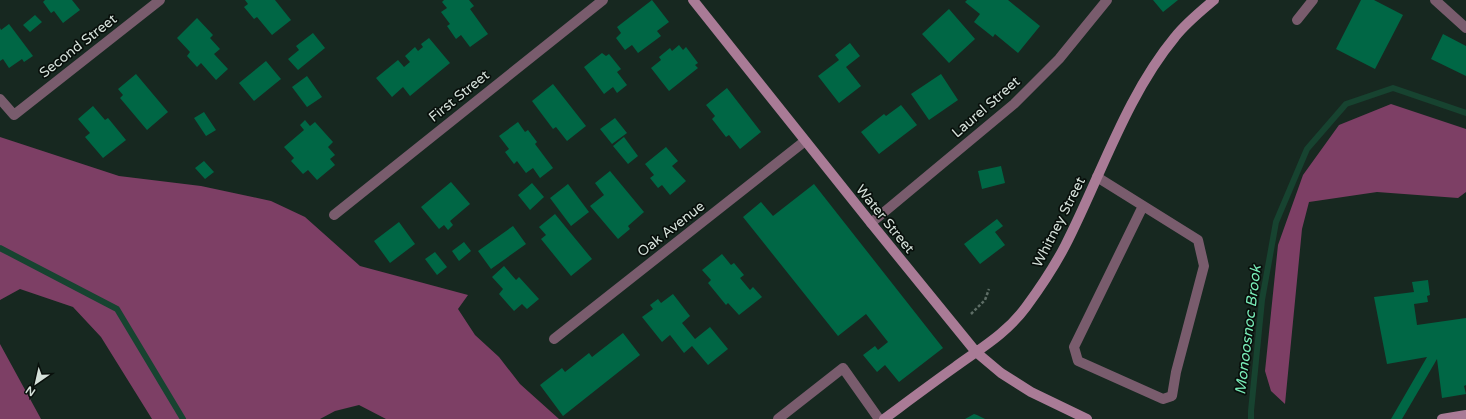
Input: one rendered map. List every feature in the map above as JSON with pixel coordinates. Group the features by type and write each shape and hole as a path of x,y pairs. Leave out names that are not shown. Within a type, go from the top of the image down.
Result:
{"main road":[{"name":"Water Street","path":"693,0 976,352 1001,373 1031,392 1087,419"},
{"name":"Whitney Street","path":"884,419 976,352 998,338 1025,308 1065,247 1134,100 1152,69 1175,37 1214,0"},
{"path":"1442,419 1466,415"}],"street":[{"name":"Second Street","path":"0,99 14,115 160,0"},
{"name":"First Street","path":"334,215 603,0"},
{"name":"Laurel Street","path":"871,223 1014,104 1059,59 1107,0"},
{"path":"1297,20 1313,0"},
{"path":"1435,0 1466,28"},
{"name":"Oak Avenue","path":"554,339 805,141"},
{"path":"1097,177 1198,240 1204,266 1176,372 1172,396 1163,399 1078,361 1074,347 1143,206"},
{"path":"778,419 843,368 879,419"}],"path":[{"path":"971,314 985,300 989,289"}],"shaded area":[{"path":"1391,104 1466,129 1466,192 1458,198 1377,192 1309,202 1302,229 1285,404 1271,391 1265,371 1278,245 1303,175 1339,125"},
{"path":"0,137 119,176 201,186 271,201 305,217 360,266 468,295 458,309 475,335 499,357 520,384 559,419 386,419 359,405 335,411 320,419 152,419 101,337 73,307 20,289 0,300"},
{"path":"0,344 41,419 0,419"}],"building":[{"path":"45,0 72,0 80,10 63,23 54,11 51,13 43,2"},
{"path":"245,0 275,0 291,20 272,35 257,17 254,19 244,7 248,4"},
{"path":"444,0 469,0 474,6 470,9 488,34 470,47 461,35 456,39 447,26 450,24 441,12 447,8 442,2"},
{"path":"652,0 669,22 657,31 661,36 638,53 632,45 625,50 616,38 621,33 617,27"},
{"path":"967,0 1008,0 1040,26 1018,53 995,34 993,37 974,22 980,14 965,2"},
{"path":"1153,0 1178,0 1163,12"},
{"path":"1361,0 1374,0 1403,15 1375,69 1336,49"},
{"path":"949,9 975,39 949,63 922,34"},
{"path":"35,15 42,22 30,32 23,25"},
{"path":"197,18 213,35 210,38 220,49 214,54 228,69 216,80 201,63 197,67 187,56 190,52 177,38"},
{"path":"9,24 33,56 24,62 22,59 9,68 3,59 0,61 0,28 1,30"},
{"path":"313,33 325,48 298,70 288,59 299,50 296,46"},
{"path":"1443,34 1466,46 1466,76 1431,59"},
{"path":"429,38 450,63 410,96 403,87 392,97 376,78 398,60 404,67 410,62 405,56 415,47 418,51 423,47 421,44"},
{"path":"850,43 860,56 846,67 861,86 839,103 818,76 839,60 835,55"},
{"path":"679,45 683,50 686,47 698,63 695,65 698,68 669,91 651,68 661,60 659,57 670,48 672,51"},
{"path":"602,53 606,56 609,54 621,69 617,72 627,85 617,93 613,87 604,94 584,67"},
{"path":"266,61 281,79 254,101 239,83"},
{"path":"136,74 168,112 147,130 120,98 123,95 118,89"},
{"path":"941,74 958,100 929,120 911,94"},
{"path":"307,76 322,97 307,107 292,87"},
{"path":"553,84 586,126 567,141 556,127 553,129 532,101"},
{"path":"727,88 761,132 740,149 729,135 726,137 712,119 715,116 706,105"},
{"path":"901,105 917,125 879,154 861,132 884,114 886,116"},
{"path":"93,106 105,120 108,118 126,140 103,158 85,137 90,133 78,119"},
{"path":"204,112 216,130 206,136 194,118"},
{"path":"615,118 627,133 612,144 600,129"},
{"path":"305,120 310,126 315,122 333,142 328,147 335,155 330,159 335,165 317,180 308,170 303,174 291,161 294,158 284,147 304,130 300,125"},
{"path":"518,122 525,132 528,130 537,142 535,144 553,168 540,178 533,168 526,173 517,161 514,164 505,152 509,149 499,136"},
{"path":"624,137 638,156 628,164 613,146"},
{"path":"666,147 678,161 672,166 686,181 670,195 662,185 658,188 650,178 654,175 645,164"},
{"path":"204,161 214,172 205,179 195,168"},
{"path":"1001,166 1005,183 982,189 978,171"},
{"path":"610,171 644,212 628,226 630,229 618,239 590,206 604,195 595,183"},
{"path":"451,182 470,204 450,221 453,225 448,230 444,225 439,229 421,207"},
{"path":"532,183 544,197 530,210 518,195"},
{"path":"568,184 589,212 571,226 550,198"},
{"path":"814,184 943,348 899,382 885,365 877,372 863,355 875,346 878,350 888,342 866,314 838,336 743,217 761,202 773,216"},
{"path":"555,214 592,259 571,276 541,239 546,235 539,227"},
{"path":"997,219 1003,226 995,232 1005,245 980,264 964,244"},
{"path":"399,222 415,244 390,263 374,241"},
{"path":"513,226 526,244 491,269 478,251"},
{"path":"464,242 471,251 459,261 452,251"},
{"path":"435,252 447,267 437,275 425,259"},
{"path":"722,254 731,265 734,263 744,275 740,278 750,290 753,287 762,297 739,315 728,303 726,305 708,283 711,280 702,270"},
{"path":"504,266 516,280 519,277 539,299 527,309 522,304 514,311 499,294 503,289 492,277"},
{"path":"1428,280 1430,295 1427,296 1428,302 1414,304 1417,325 1466,318 1466,385 1464,386 1466,394 1442,398 1437,359 1402,419 1391,419 1427,357 1387,364 1374,297 1414,292 1412,282"},
{"path":"673,294 690,316 682,323 695,339 710,327 728,349 708,365 692,346 684,353 670,335 662,342 642,317 653,309 650,305 658,299 661,303"},
{"path":"623,333 640,355 563,416 540,385 562,368 565,372 589,353 592,357"},
{"path":"974,414 977,415 985,419 965,419"}],"waterway":[{"name":"Monoosnoc Brook","path":"1251,419 1262,300 1276,222 1307,149 1346,104 1393,88 1466,113"},
{"name":"Monoosnoc Brook","path":"0,248 117,309 183,419"}]}
